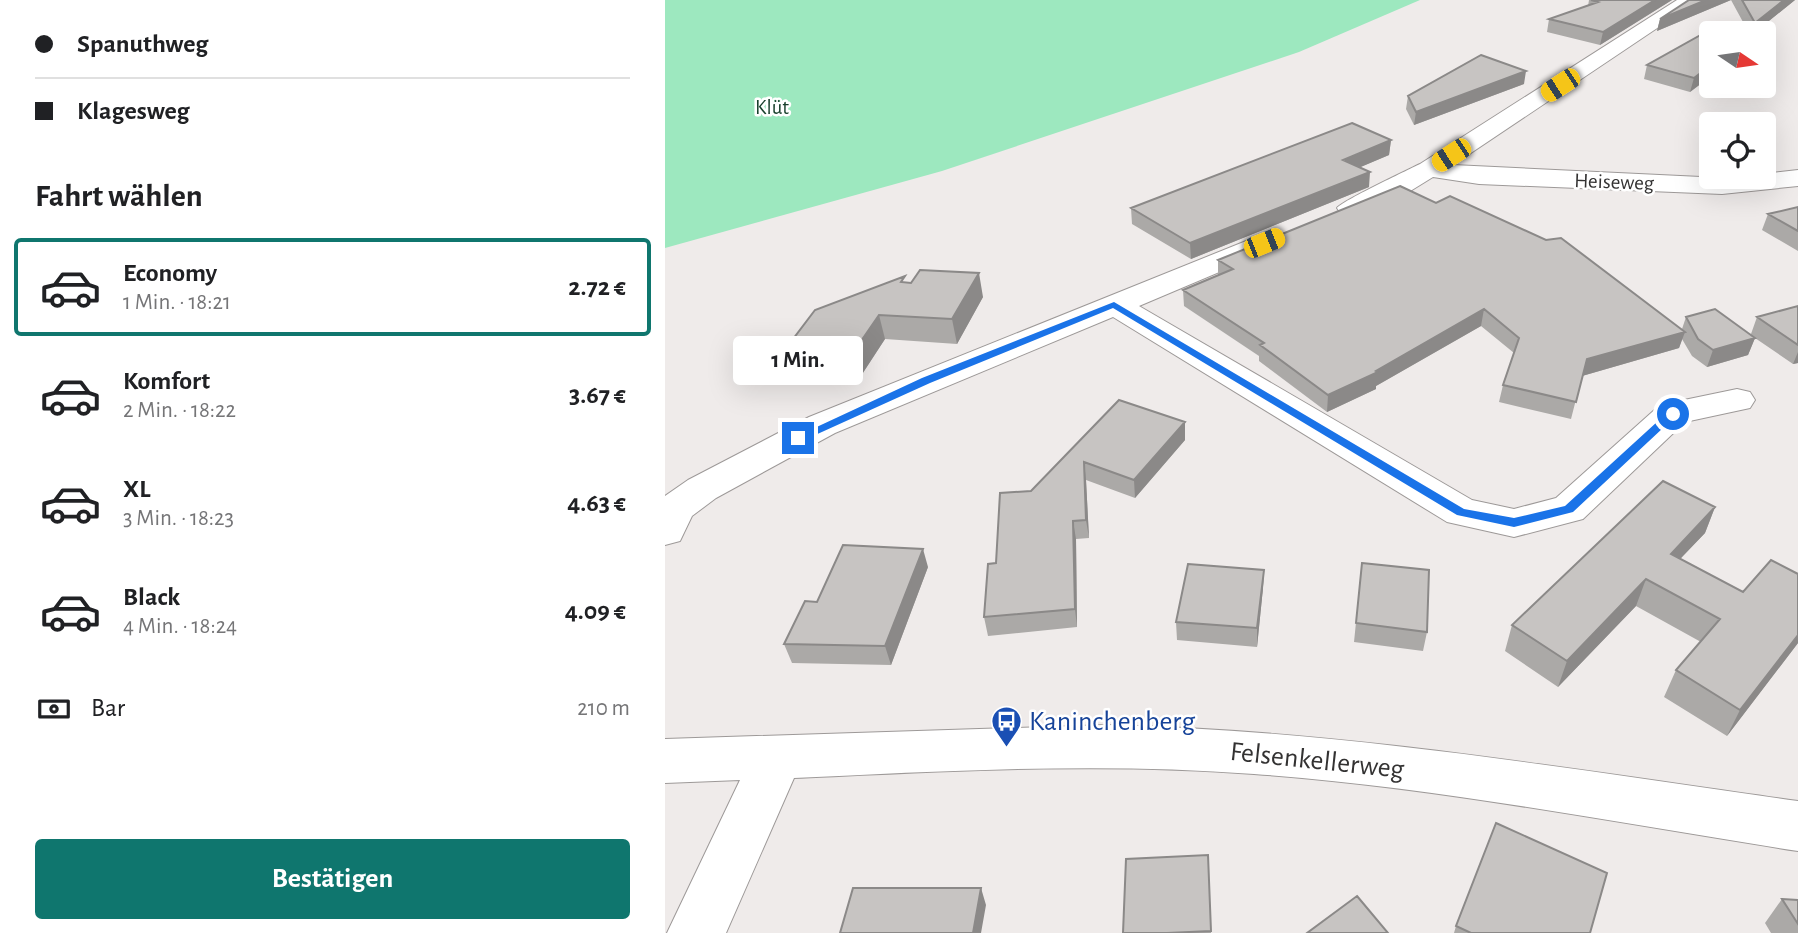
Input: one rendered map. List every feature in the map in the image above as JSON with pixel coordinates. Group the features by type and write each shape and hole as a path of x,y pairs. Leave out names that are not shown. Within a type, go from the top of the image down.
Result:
{"street":[{"path":"1327,218 1389,192 1429,169 1690,0"},
{"name":"Heiseweg","path":"1429,169 1479,176 1722,186 1798,178"},
{"path":"665,531 677,508 702,489 822,425 1289,233"},
{"path":"1114,304 1461,512 1514,523 1569,509 1673,414 1737,401"},
{"name":"Felsenkellerweg","path":"665,761 1107,747 1254,752 1442,774 1798,827"},
{"path":"696,933 777,758"}],"green space":[{"name":"Klüt","path":"665,0 1420,0 1299,52 942,171 665,248"}],"building":[{"path":"1591,0 1655,0 1603,32 1549,19 1598,2"},
{"path":"1689,0 1706,0 1660,19"},
{"path":"1742,0 1784,0 1758,21 1754,21"},
{"path":"1699,36 1699,74 1694,78 1647,65"},
{"path":"1481,55 1526,71 1416,112 1408,96"},
{"path":"1352,123 1391,140 1343,160 1370,172 1190,243 1131,208"},
{"path":"1400,186 1436,203 1450,196 1546,240 1561,238 1685,332 1587,359 1576,402 1503,385 1519,338 1484,309 1376,371 1378,372 1328,395 1260,345 1264,343 1183,290 1233,269 1218,260"},
{"path":"1798,207 1798,231 1768,214"},
{"path":"920,270 979,273 952,319 879,315 848,360 781,355 815,310 905,276 901,282 911,283"},
{"path":"1798,306 1798,345 1757,317"},
{"path":"1715,309 1755,338 1713,350 1698,339 1686,317"},
{"path":"1119,400 1185,422 1134,480 1084,462 1086,520 1073,521 1075,609 984,617 988,564 996,563 1000,493 1031,491"},
{"path":"1663,481 1715,507 1671,554 1743,592 1771,560 1798,574 1798,635 1740,710 1676,670 1720,619 1646,579 1567,661 1512,625"},
{"path":"843,545 923,549 885,646 784,644 805,601 817,602"},
{"path":"1362,563 1429,570 1427,632 1356,623"},
{"path":"1188,564 1264,570 1257,628 1176,622"},
{"path":"1496,823 1607,873 1590,933 1471,933 1456,926"},
{"path":"1208,855 1211,931 1123,933 1126,859"},
{"path":"853,888 981,888 973,933 840,933"},
{"path":"1357,896 1388,933 1307,933"},
{"path":"1782,899 1798,900 1798,924"}],"place":[{"name":"Kaninchenberg","path":"1006,749"}],"route":[{"path":"798,438 822,425 1114,304 1461,512 1514,523 1569,509 1673,414"}]}
